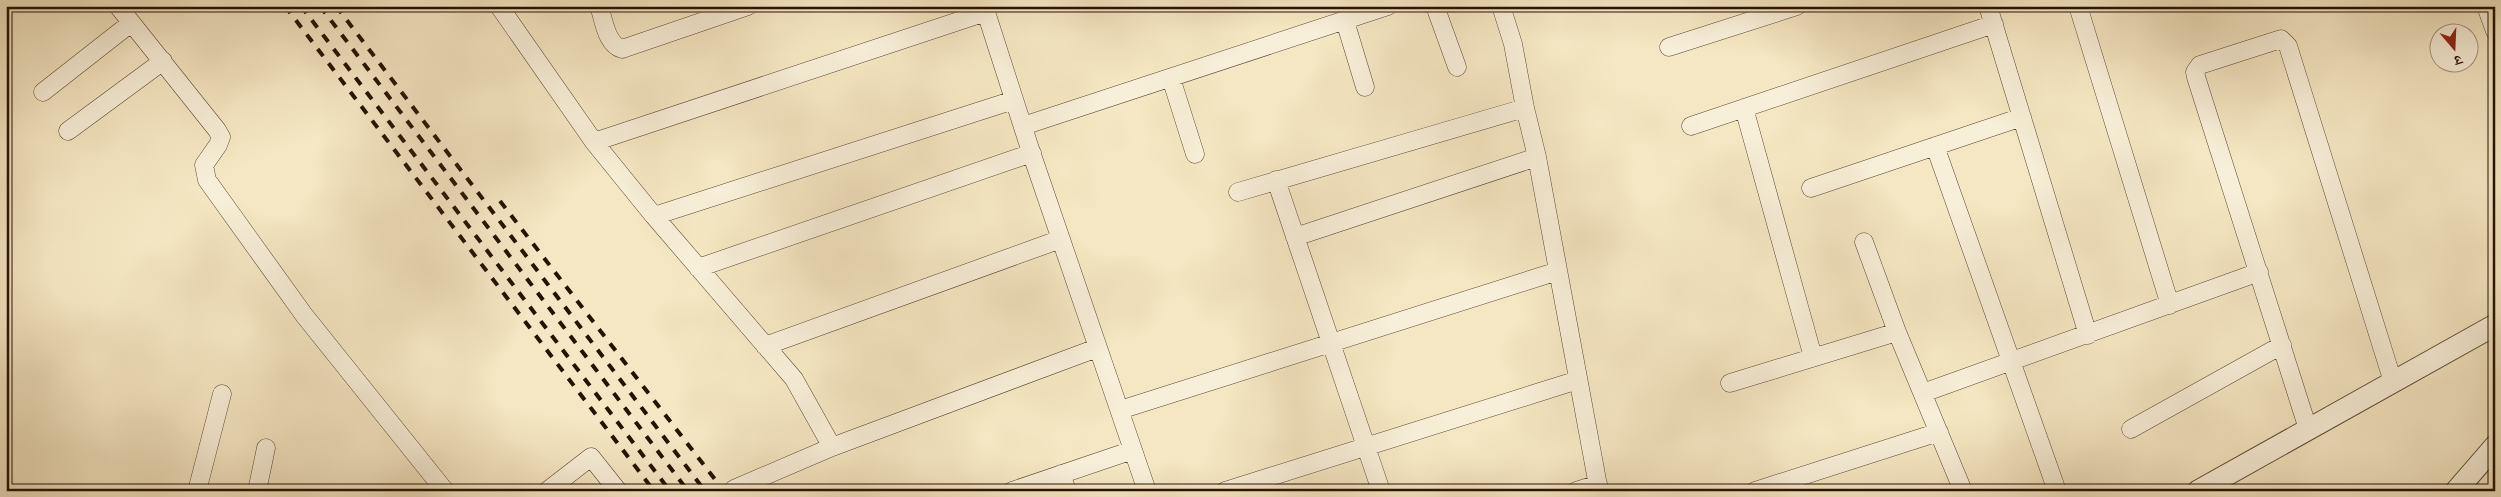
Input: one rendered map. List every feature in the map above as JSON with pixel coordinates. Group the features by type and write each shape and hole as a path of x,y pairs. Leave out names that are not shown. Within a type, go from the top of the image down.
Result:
{"street":[{"path":"118,6 221,137 218,145 204,165 207,180 304,315 445,491"},
{"path":"499,6 594,142 654,216 800,388 832,448"},
{"path":"599,6 611,41 616,47 622,48 748,6"},
{"path":"1023,126 1388,6"},
{"path":"1436,6 1457,67"},
{"path":"1501,6 1513,44 1525,108 1537,157 1598,487 1576,491"},
{"path":"1669,47 1797,6"},
{"path":"1988,6 2088,334"},
{"path":"2078,6 2170,305"},
{"path":"2486,6 2495,31"},
{"path":"594,142 985,9 1097,348 1148,491"},
{"path":"1345,21 1365,87"},
{"path":"43,92 131,23"},
{"path":"1691,126 1994,24"},
{"path":"2308,429 2195,72 2200,65 2281,39 2288,46 2393,382"},
{"path":"68,131 162,61"},
{"path":"1171,78 1196,154"},
{"path":"654,216 1014,100"},
{"path":"1238,192 1525,108"},
{"path":"1744,108 1813,357"},
{"path":"1811,188 2022,117"},
{"path":"1935,146 2057,491"},
{"path":"698,268 1032,154"},
{"path":"1295,237 1537,157"},
{"path":"1276,180 1381,491"},
{"path":"765,346 1061,239"},
{"path":"1864,242 1897,332 1963,491"},
{"path":"1120,410 1558,271"},
{"path":"1923,393 2259,272"},
{"path":"2198,491 2495,325"},
{"path":"1730,383 1897,332"},
{"path":"2131,430 2282,344"},
{"path":"734,489 832,448 1097,348"},
{"path":"1225,491 1578,380"},
{"path":"197,491 222,394"},
{"path":"1755,491 1939,432"},
{"path":"2456,491 2495,446"},
{"path":"256,491 266,448"},
{"path":"1012,491 1064,482 1133,450"},
{"path":"548,491 591,457 618,491"}],"railway":[{"path":"285,6 654,491"},
{"path":"301,6 670,491"},
{"path":"320,6 688,491"},
{"path":"336,6 705,491"},
{"path":"500,201 724,491"}]}
